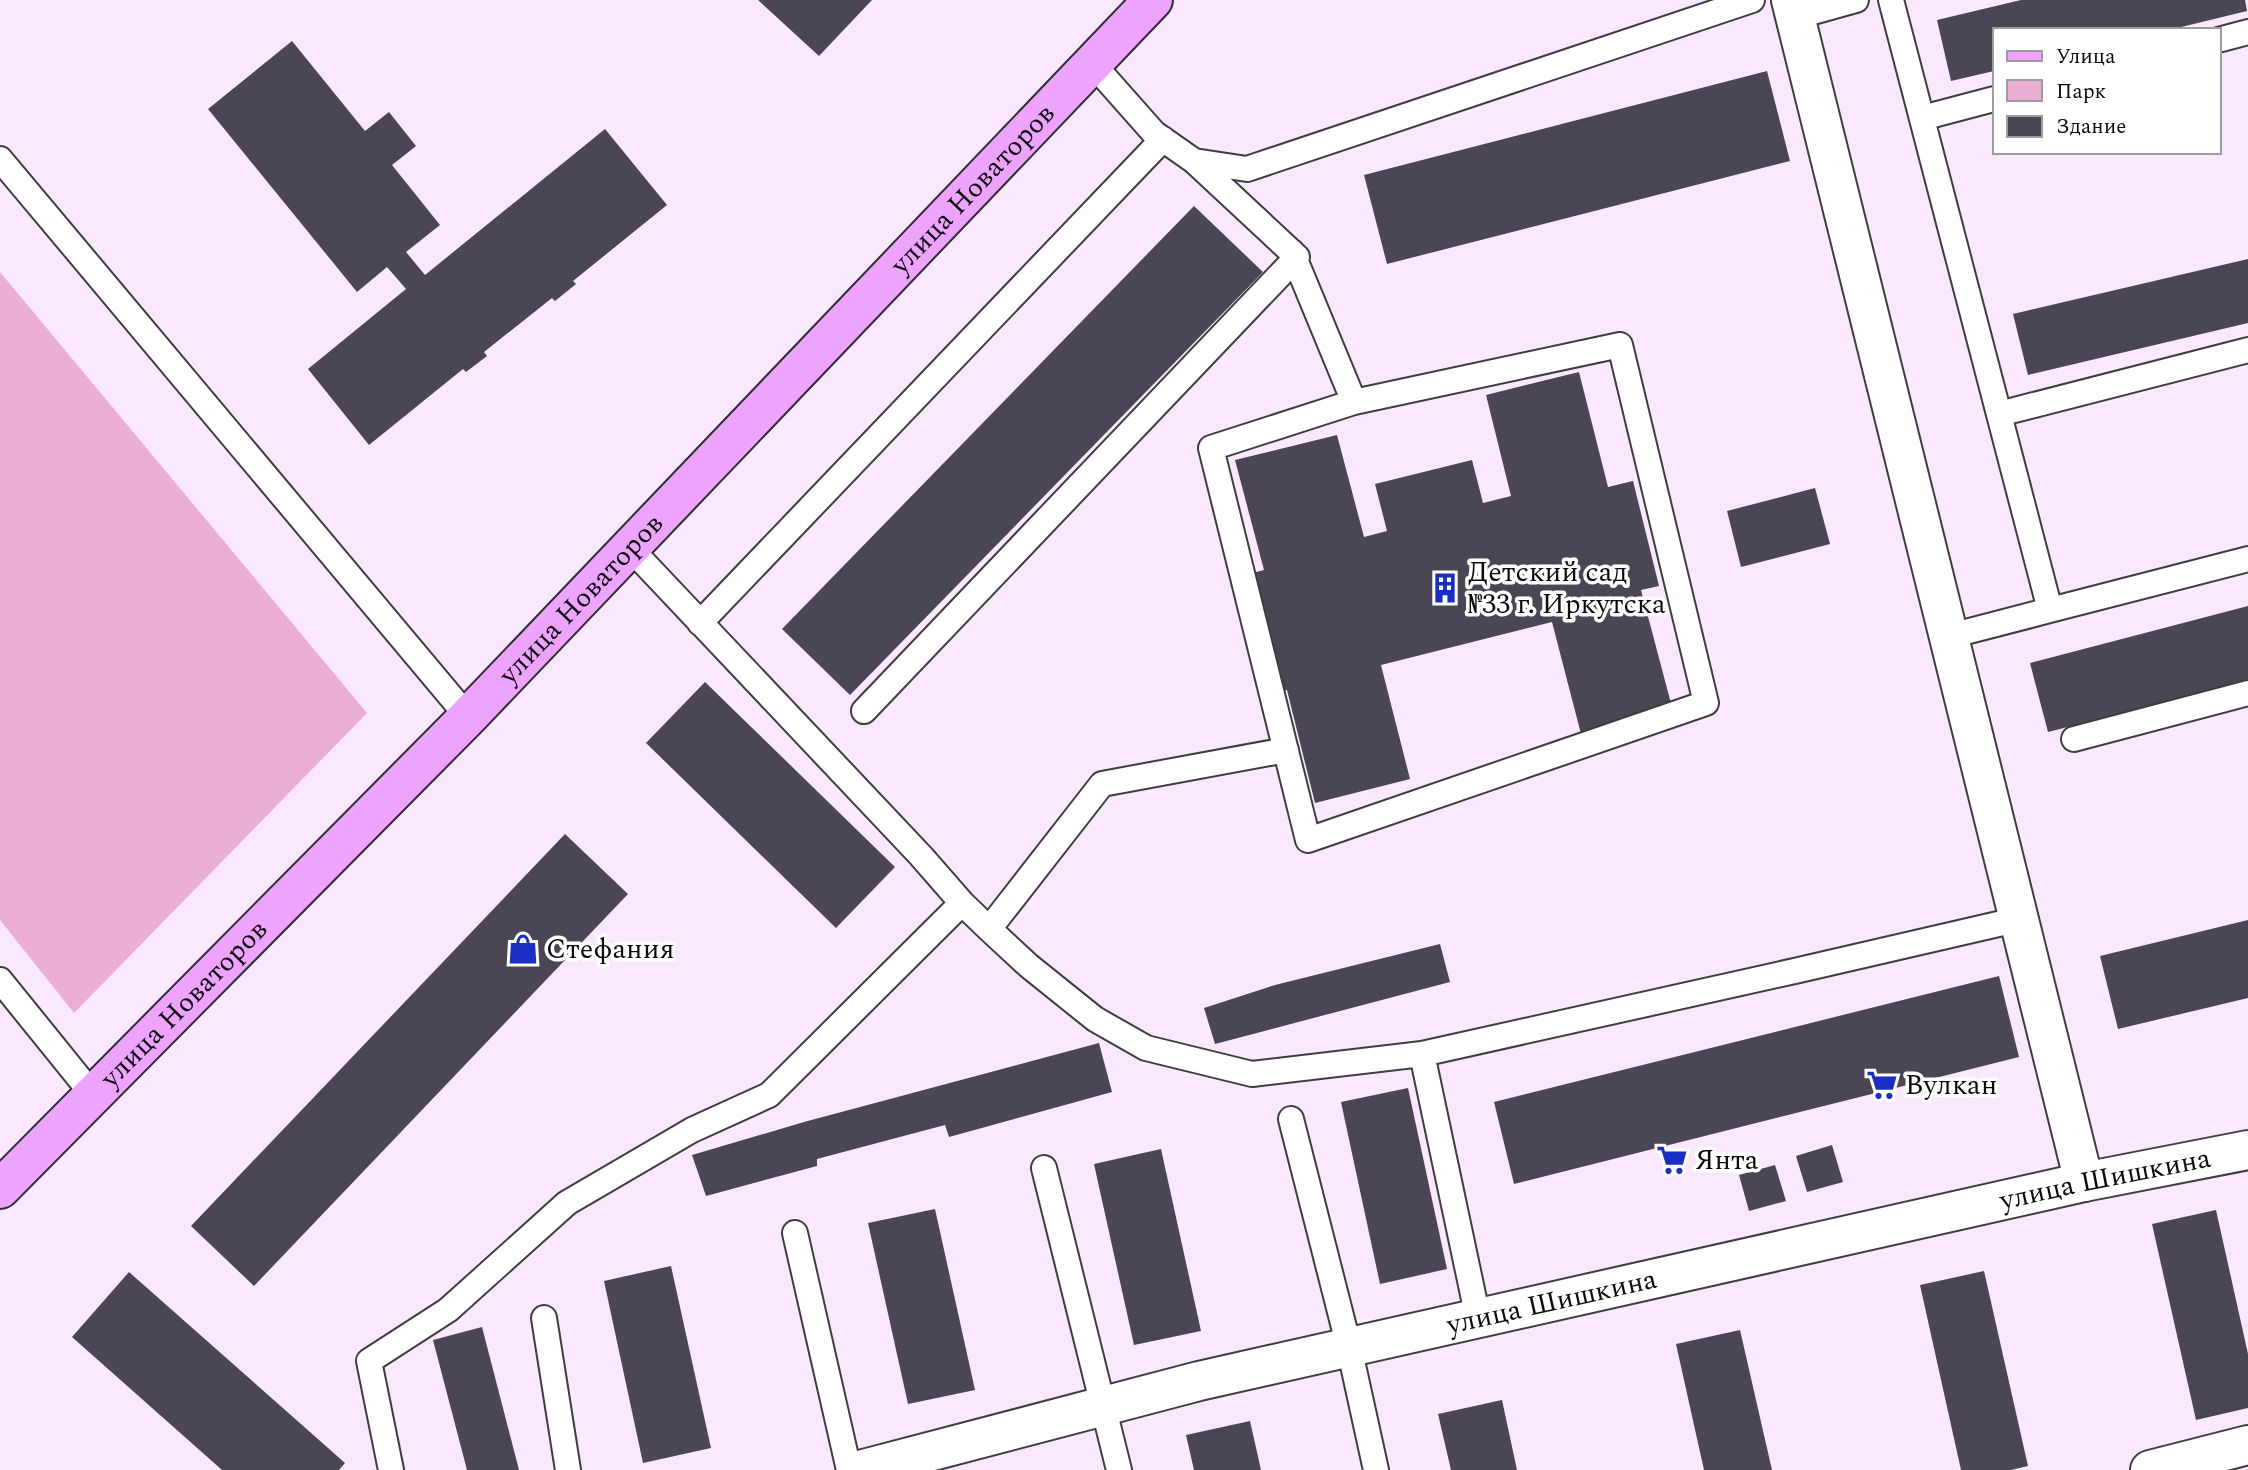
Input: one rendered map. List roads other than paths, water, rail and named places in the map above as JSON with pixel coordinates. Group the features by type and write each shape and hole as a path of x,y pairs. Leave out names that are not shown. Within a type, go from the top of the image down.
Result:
{"main road":[{"name":"улица Новаторов","path":"0,1189 468,718 1153,0"}],"street":[{"path":"1793,8 2084,1182"},
{"name":"улица Шишкина","path":"860,1470 1199,1381 2084,1182 2248,1150"},
{"path":"2150,1470 2248,1445"}],"lane":[{"path":"1194,161 1247,169 1752,0"},
{"path":"1793,8 1856,0"},
{"path":"1891,0 2050,610"},
{"path":"2220,39 2248,32"},
{"path":"864,711 1297,257 1194,161 1154,134 1092,63"},
{"path":"1922,118 1993,99"},
{"path":"700,623 1163,139"},
{"path":"0,159 468,718"},
{"path":"1292,252 1354,402"},
{"path":"1620,345 1706,703 1308,840 1211,448 1354,402 1620,345"},
{"path":"1999,414 2248,350"},
{"path":"630,548 921,856 962,903 1029,966 1095,1019 1146,1048 1252,1074 1423,1054 2020,919"},
{"path":"1950,636 2248,559"},
{"path":"2074,738 2248,693"},
{"path":"989,929 1102,784 1286,750"},
{"path":"391,1470 369,1361 448,1310 567,1203 692,1130 769,1095 962,903"},
{"path":"0,980 93,1095"},
{"path":"1423,1054 1478,1318"},
{"path":"1291,1119 1349,1347 1376,1470"},
{"path":"1044,1168 1119,1470"},
{"path":"795,1233 849,1470"},
{"path":"544,1318 568,1470"}],"place":[{"name":"Детский сад №33 г. Иркутска","path":"1445,588"},
{"name":"Стефания","path":"523,949"},
{"name":"Вулкан","path":"1882,1085"},
{"name":"Янта","path":"1672,1160"}]}
